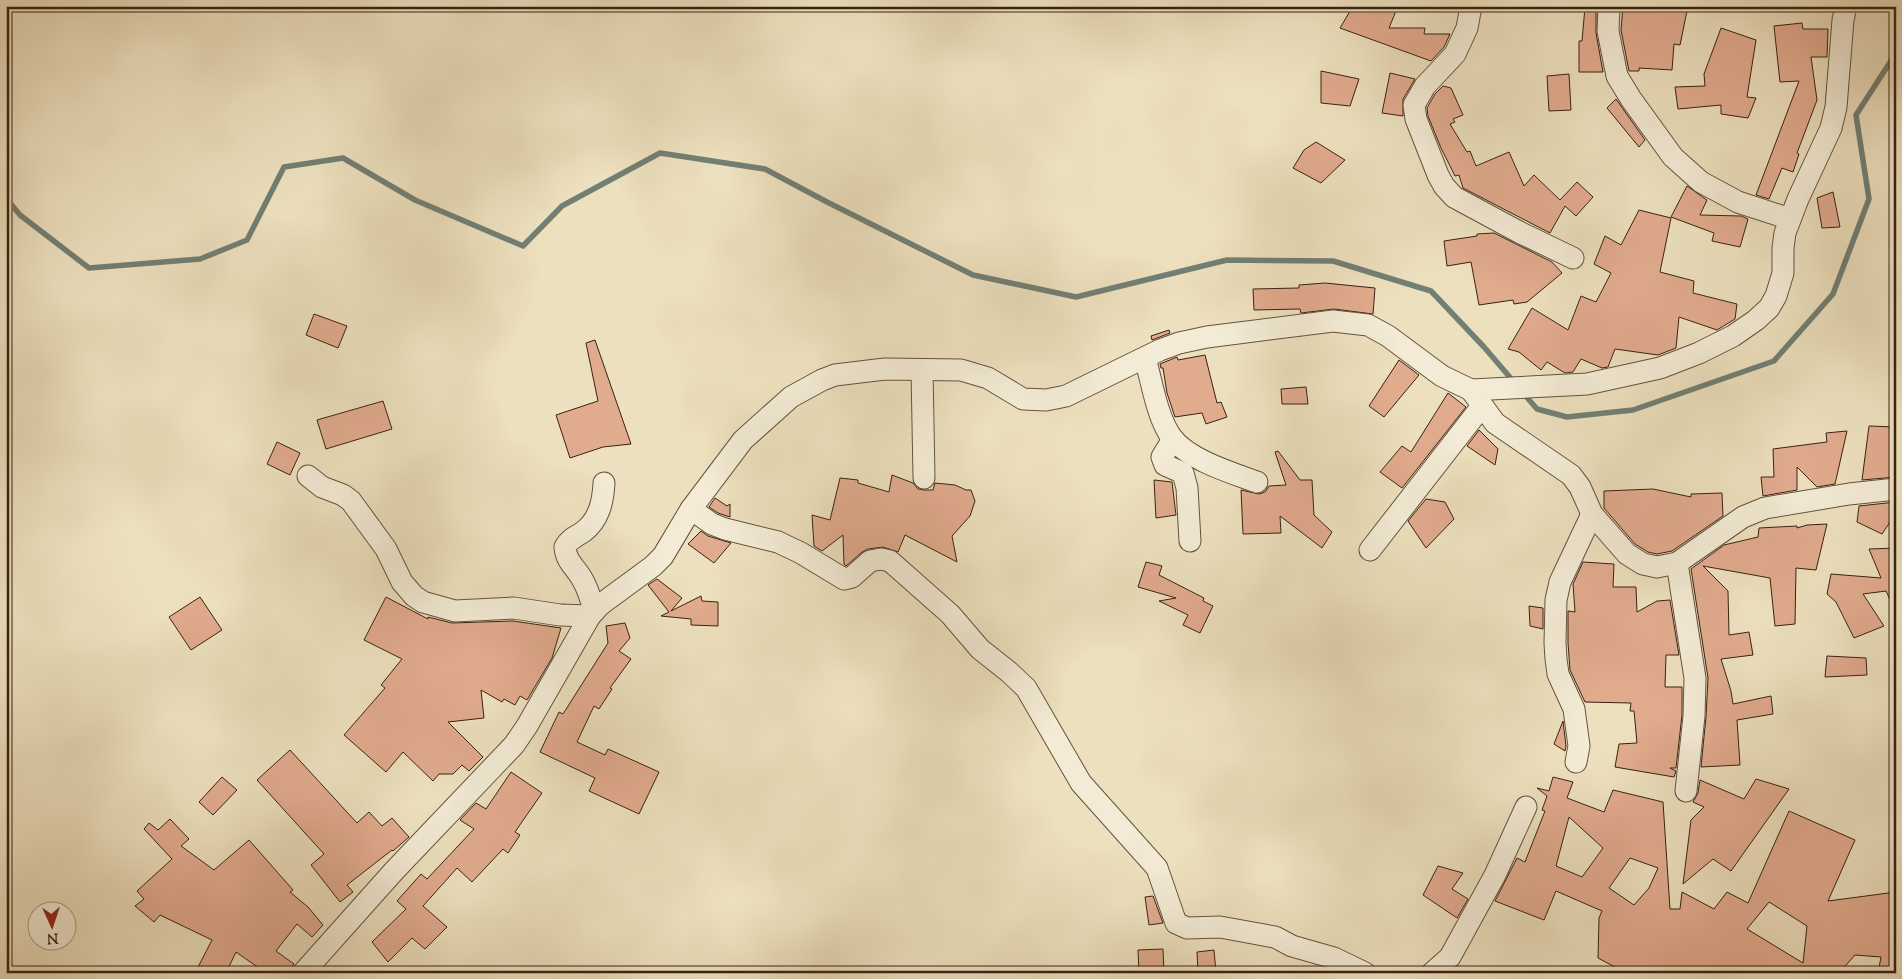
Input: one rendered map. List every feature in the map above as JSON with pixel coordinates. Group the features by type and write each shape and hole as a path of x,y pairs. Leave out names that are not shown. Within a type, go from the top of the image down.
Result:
{"street":[{"path":"1471,6 1467,28 1455,54 1425,86 1414,105 1416,119 1438,175 1444,186 1454,197 1573,258"},
{"path":"1609,6 1608,31 1617,76 1673,157 1701,182 1738,202 1790,219"},
{"path":"303,973 394,871 514,745 592,613 653,566 673,541 691,509 743,440 791,397 835,375 885,369 961,370 988,378 1024,399 1039,401 1066,396 1179,343 1207,336 1333,321 1368,325 1388,336 1442,376 1480,395 1535,387 1587,384 1653,370 1699,353 1733,336 1756,320 1769,308 1776,296 1783,273 1782,248 1785,234 1831,128 1836,107 1843,20 1846,6"},
{"path":"1144,358 1163,422 1173,439 1200,460 1257,482"},
{"path":"922,370 924,478"},
{"path":"1480,395 1495,423 1570,475 1580,487 1592,514 1627,554 1643,564 1657,567 1677,564 1743,517 1765,508 1822,498 1896,489"},
{"path":"1370,550 1480,395"},
{"path":"1173,439 1162,457 1165,465 1182,473 1187,488 1190,541"},
{"path":"308,476 322,487 343,495 351,501 386,549 402,582 414,596 423,602 455,610 514,608 560,615 592,613"},
{"path":"592,613 588,589 567,559 565,547 593,523 603,501 604,483"},
{"path":"691,509 712,524 725,529 778,542 801,553 844,579 852,577 873,560 887,560 897,566 950,614 980,649 1026,688 1081,783 1157,868 1176,924 1187,928 1220,927 1275,937 1292,946 1334,958 1365,973"},
{"path":"1576,762 1579,746 1574,709 1558,674 1556,658 1556,600 1560,582 1570,558 1592,514"},
{"path":"1677,564 1695,678 1694,716 1686,791"},
{"path":"1432,973 1450,958 1495,875 1526,807"}],"building":[{"path":"1353,6 1398,6 1389,28 1425,28 1424,34 1450,34 1444,47 1431,61 1340,28"},
{"path":"1623,6 1688,6 1680,45 1674,44 1672,70 1639,68 1639,71 1629,71 1621,30"},
{"path":"1585,7 1596,8 1596,33 1603,72 1579,72 1579,41 1582,41"},
{"path":"1802,23 1803,29 1828,29 1827,57 1811,57 1817,100 1797,153 1799,154 1793,172 1782,168 1769,199 1756,195 1799,81 1780,82 1774,26"},
{"path":"1721,28 1756,40 1747,97 1756,98 1748,118 1721,114 1721,105 1678,109 1675,87 1705,86 1704,74"},
{"path":"1321,71 1359,79 1350,106 1321,103"},
{"path":"1390,73 1415,79 1403,99 1403,116 1382,113"},
{"path":"1569,74 1571,110 1549,111 1547,76"},
{"path":"1443,86 1451,88 1463,115 1453,119 1455,122 1450,124 1467,152 1470,151 1476,166 1509,152 1524,186 1534,175 1560,200 1577,182 1593,197 1576,216 1565,206 1550,233 1463,188 1459,175 1455,176 1441,148 1428,116 1427,108 1435,94"},
{"path":"1616,99 1645,140 1639,147 1607,108"},
{"path":"1316,142 1345,160 1321,183 1293,168 1304,150"},
{"path":"1687,186 1707,200 1700,215 1741,216 1748,219 1740,247 1712,241 1714,233 1671,217"},
{"path":"1833,192 1840,227 1822,228 1817,198"},
{"path":"1639,210 1671,218 1660,272 1694,281 1693,293 1737,304 1735,319 1717,330 1679,317 1676,348 1658,355 1615,349 1608,367 1602,368 1581,359 1573,372 1565,373 1547,362 1541,370 1519,352 1508,349 1532,308 1568,330 1581,296 1596,302 1611,273 1594,264 1605,236 1621,245"},
{"path":"1494,233 1552,262 1562,273 1527,302 1514,304 1513,300 1479,305 1471,262 1447,266 1444,241 1477,236 1477,234"},
{"path":"1325,283 1375,288 1373,314 1334,309 1301,313 1300,309 1254,310 1253,289 1299,288 1299,285"},
{"path":"314,314 347,326 338,348 306,335"},
{"path":"1169,330 1170,333 1152,340 1151,336"},
{"path":"595,340 631,444 603,447 570,458 556,415 598,401 586,343"},
{"path":"1205,355 1217,403 1221,402 1227,417 1206,424 1202,413 1175,417 1167,393 1163,368 1161,368 1160,364 1177,357 1178,360"},
{"path":"1399,360 1419,375 1384,417 1369,406"},
{"path":"1306,387 1308,404 1282,404 1281,389"},
{"path":"1448,393 1466,407 1402,488 1380,472 1402,446 1411,452"},
{"path":"383,401 392,429 326,449 317,420"},
{"path":"1869,426 1896,427 1896,477 1862,480"},
{"path":"1479,430 1498,449 1495,465 1467,446"},
{"path":"1847,431 1835,484 1817,487 1797,467 1797,490 1763,496 1761,477 1774,477 1773,449 1827,442 1826,433"},
{"path":"277,442 300,453 290,475 267,464"},
{"path":"1278,451 1300,480 1312,480 1314,515 1332,532 1322,548 1280,516 1281,533 1243,534 1241,490 1259,494 1265,492 1269,486 1286,485 1275,452"},
{"path":"892,475 913,483 918,489 933,490 935,483 955,485 971,490 975,501 970,516 952,536 957,562 905,535 898,552 883,547 868,549 846,566 844,564 843,535 822,551 814,546 812,515 830,520 840,478 858,480 858,483 889,492"},
{"path":"1154,480 1172,482 1176,515 1156,518"},
{"path":"1653,489 1691,497 1691,494 1722,493 1723,516 1672,551 1657,554 1648,552 1635,544 1604,508 1604,491"},
{"path":"715,498 727,506 730,504 730,517 718,513 709,507"},
{"path":"1426,499 1445,502 1454,519 1426,548 1408,521"},
{"path":"1896,502 1896,513 1882,534 1857,522 1859,506"},
{"path":"1827,524 1816,570 1796,568 1795,624 1775,626 1770,578 1703,566 1728,591 1729,635 1749,632 1753,655 1721,659 1733,704 1771,696 1773,714 1737,720 1740,765 1701,767 1708,678 1691,569 1724,545 1758,537 1759,528 1797,526 1797,528 1807,525"},
{"path":"701,531 708,536 731,543 714,563 688,544"},
{"path":"1896,548 1896,612 1886,591 1863,594 1884,626 1854,638 1836,602 1827,594 1831,574 1881,578 1869,549"},
{"path":"1146,562 1162,566 1159,575 1204,598 1203,601 1213,606 1200,633 1183,625 1188,615 1159,601 1176,598 1138,587"},
{"path":"1583,562 1614,564 1613,587 1636,587 1637,612 1657,601 1670,600 1679,655 1666,655 1665,687 1682,687 1682,715 1676,768 1670,768 1676,771 1674,777 1615,767 1619,744 1637,743 1634,711 1630,711 1631,703 1585,702 1570,670 1568,611 1575,612 1573,584"},
{"path":"657,579 682,598 671,611 701,596 702,601 718,602 718,626 691,625 691,619 661,616 669,612 648,585"},
{"path":"200,597 222,630 191,650 169,617"},
{"path":"386,597 428,619 428,617 452,623 513,621 561,628 552,658 527,700 520,696 515,705 504,699 502,702 481,690 484,718 448,722 483,757 469,771 462,765 453,774 439,774 433,781 403,752 386,772 344,735 385,688 381,685 402,659 364,640"},
{"path":"1529,606 1543,608 1543,629 1530,626"},
{"path":"625,623 630,638 619,651 631,659 610,688 612,689 599,709 594,706 577,742 605,755 608,749 659,772 639,814 589,791 595,778 540,752 559,712 563,714 608,643 606,626"},
{"path":"1827,656 1866,658 1867,675 1825,677"},
{"path":"1563,721 1566,746 1565,751 1554,744"},
{"path":"290,750 357,823 369,812 382,826 392,818 409,837 347,885 353,892 340,902 311,865 324,854 257,780"},
{"path":"511,772 542,793 515,832 520,835 508,853 503,849 472,882 457,868 423,906 447,927 425,949 412,938 388,962 372,942 406,909 397,901 421,874 427,879 474,829 460,820 476,803 486,809"},
{"path":"222,777 237,790 213,815 199,802"},
{"path":"1553,777 1573,782 1567,798 1604,812 1613,790 1663,802 1670,909 1680,909 1682,892 1714,909 1727,892 1748,903 1789,811 1855,840 1828,901 1896,892 1896,911 1892,924 1896,924 1896,973 1878,973 1881,957 1855,955 1839,973 1626,973 1598,958 1599,918 1602,911 1556,891 1544,920 1495,901 1517,858 1525,862 1545,811 1542,810 1547,796 1537,788 1549,791","holes":["1569,817 1603,848 1582,877 1556,866","1630,858 1658,868 1649,888 1634,905 1609,888","1769,902 1807,926 1803,963 1747,929"]},
{"path":"1756,779 1789,789 1731,871 1713,859 1683,884 1691,820 1704,807 1693,802 1698,793 1700,780 1744,799"},
{"path":"170,819 189,839 181,846 214,870 249,840 293,890 290,892 308,907 323,925 312,937 297,924 276,951 294,964 286,973 266,973 236,952 226,973 195,973 212,940 160,915 154,922 135,906 144,899 137,891 172,859 144,829 149,823 158,830"},
{"path":"1438,866 1463,873 1452,889 1468,899 1457,918 1423,895"},
{"path":"1153,896 1163,923 1149,925 1145,897"},
{"path":"1163,949 1164,973 1139,973 1138,950"},
{"path":"1214,950 1216,973 1198,973 1197,952"}],"waterway":[{"path":"1523,393 1537,409 1567,417 1633,410 1774,361 1833,294 1869,199 1856,115 1896,53"},
{"path":"6,198 20,215 89,268 200,259 247,240 284,167 343,158 415,200 523,246 562,206 660,153 765,169 973,275 1076,297 1227,260 1333,261 1431,291 1514,382"}]}
